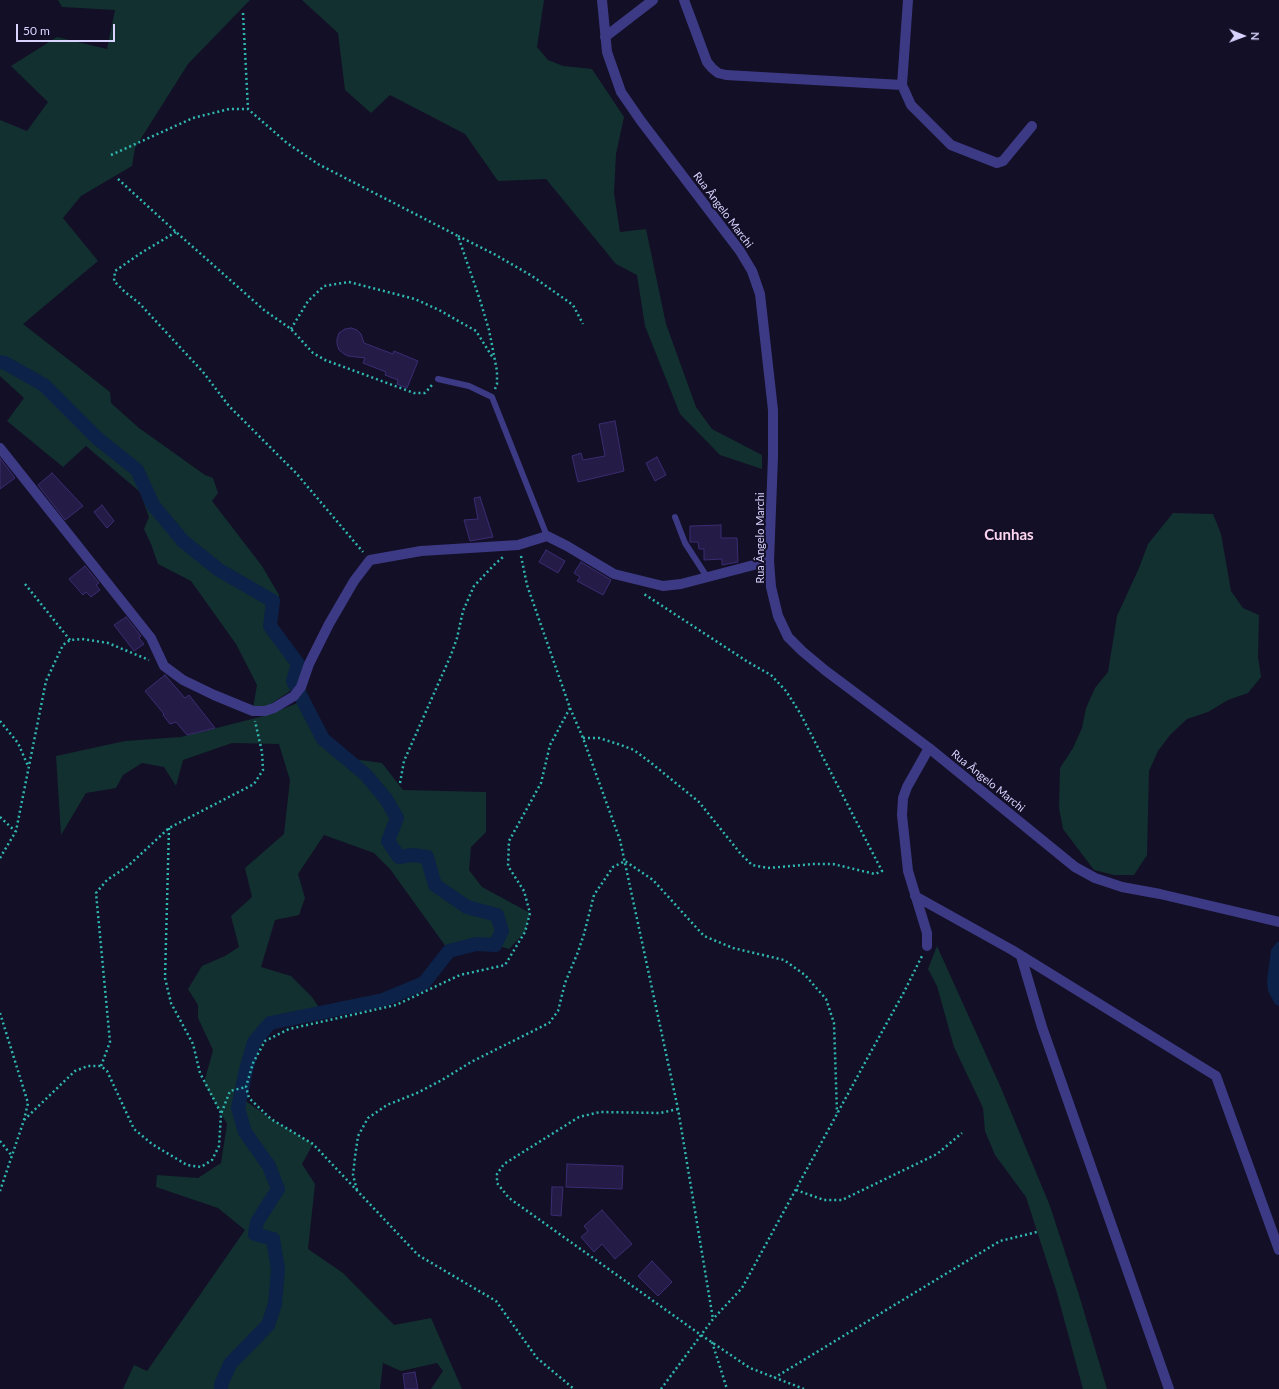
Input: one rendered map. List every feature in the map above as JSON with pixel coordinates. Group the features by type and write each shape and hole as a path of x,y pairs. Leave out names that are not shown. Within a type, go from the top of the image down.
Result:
{"street":[{"name":"Rua Ângelo Marchi","path":"602,0 607,52 621,92 641,122 740,251 752,271 760,294 773,410 773,457 769,561 771,587 778,616 788,637 826,671 928,748 1076,867 1095,878 1122,887 1160,894 1279,922"},
{"path":"605,37 653,0"},
{"path":"684,0 707,62 718,73 726,75 902,85"},
{"path":"908,0 902,85 911,105 951,145 997,163 1003,161 1032,126"},
{"path":"0,448 151,638 164,666 183,680 207,692 253,711 265,711 274,708 294,696 299,690 309,664 328,624 354,581 370,560 421,550 518,545 547,536 614,574 663,586 681,584 769,561"},
{"path":"927,946 927,933 908,871 902,815 903,798 928,748"},
{"path":"915,896 944,911 1021,956 1216,1076 1279,1250"},
{"path":"1021,956 1042,1027 1169,1389"}],"lane":[{"path":"438,379 469,386 492,397 547,536"},
{"path":"675,518 685,543 707,577"}],"path":[{"path":"243,13 248,109"},
{"path":"112,155 193,118 230,109 248,109 287,143 318,164 494,254 532,276 573,305 583,324"},
{"path":"118,179 264,310 291,329 313,353 325,360 414,394 424,393 438,379"},
{"path":"176,232 140,253 115,271 114,281 139,303 203,372 229,406 296,472 370,560"},
{"path":"458,236 489,330 497,371 497,384 492,397"},
{"path":"291,329 308,301 324,286 349,282 415,298 439,310 476,331 494,360"},
{"path":"400,783 404,761 451,655 457,638 463,611 474,586 494,565 518,545 527,585 570,708 583,738 620,840 678,1109 713,1319"},
{"path":"25,584 70,640"},
{"path":"583,738 598,738 618,744 634,750 650,762 699,802 740,854 752,865 768,868 833,864 874,874 882,871 800,714 786,691 771,675 748,662 639,591"},
{"path":"0,858 16,831 46,681 63,645 70,640 82,639 108,643 164,666"},
{"path":"243,1088 266,1041 289,1029 396,1005 460,975 505,965 525,932 530,913 524,891 508,866 509,841 541,783 550,745 570,708"},
{"path":"101,1066 110,1042 96,893 107,880 128,866 169,828 254,784 263,770 262,752 253,711"},
{"path":"0,721 18,743 29,766"},
{"path":"0,817 16,831"},
{"path":"169,828 165,978 171,1002 193,1044 200,1073 221,1114"},
{"path":"625,861 653,880 704,936 732,948 784,960 805,975 821,993 826,999 834,1024 837,1113"},
{"path":"357,1190 353,1176 358,1136 368,1118 387,1105 417,1093 471,1062 549,1022 558,1011 565,983 584,934 594,895 603,879 613,867 625,861"},
{"path":"661,1389 713,1319 742,1288 904,992 927,946"},
{"path":"0,1013 28,1103 24,1120 0,1191"},
{"path":"24,1120 75,1071 88,1066 101,1066 107,1072 134,1129 152,1144 187,1165 201,1167 212,1160 219,1146 221,1114 230,1091 243,1088"},
{"path":"243,1088 249,1098 271,1119 313,1144 418,1255 496,1302 537,1358 574,1389"},
{"path":"678,1109 660,1113 600,1112 578,1117 504,1164 497,1174 498,1183 509,1198 701,1335 750,1368 804,1389"},
{"path":"796,1190 824,1200 842,1200 937,1154 962,1133"},
{"path":"0,1141 12,1156"},
{"path":"774,1378 1000,1241 1037,1232"},
{"path":"712,1342 727,1389"}],"green space":[{"path":"58,0 250,0 188,64 135,148 132,166 81,196 63,218 98,261 23,324 110,392 111,403 139,428 205,475 213,478 218,493 212,501 262,566 279,595 276,625 308,668 296,687 268,706 253,708 257,685 236,644 191,581 158,564 144,529 149,517 140,492 86,446 63,467 7,421 24,398 0,376 0,120 27,131 48,102 11,66 57,37 107,49 115,10 62,7"},
{"path":"302,0 544,0 537,47 548,60 563,66 592,69 624,117 616,154 614,193 620,232 646,229 666,324 696,407 712,429 762,455 762,469 720,455 680,414 645,326 637,275 616,264 546,179 498,181 465,134 390,95 371,113 345,90 338,33"},
{"path":"1173,513 1213,514 1221,534 1231,591 1243,608 1259,615 1258,657 1261,677 1248,693 1228,700 1208,712 1187,719 1170,735 1158,751 1149,771 1147,855 1134,875 1114,875 1094,870 1063,829 1059,808 1060,768 1073,748 1082,728 1086,708 1095,688 1108,672 1117,616 1139,568 1148,544"},
{"path":"303,701 323,739 346,758 382,763 403,790 486,792 486,832 471,847 469,870 482,887 530,913 525,932 509,949 495,945 476,944 449,951 390,869 374,853 324,835 298,874 305,898 299,915 275,920 261,967 291,976 312,997 322,1012 270,1023 254,1043 240,1097 271,1119 313,1144 302,1164 315,1184 308,1249 343,1273 394,1325 431,1318 462,1389 431,1389 443,1371 437,1363 401,1371 383,1363 380,1389 123,1389 134,1365 147,1371 245,1230 218,1208 156,1187 157,1175 198,1178 221,1163 227,1124 204,1083 213,1050 198,1018 198,1005 188,989 202,966 225,956 239,947 231,916 252,897 245,868 284,834 290,780 279,744 232,743 183,760 176,786 164,767 142,763 123,775 116,788 86,793 61,835 56,756 125,741 181,737 264,716"},
{"path":"937,946 1001,1088 1050,1206 1079,1295 1107,1389 1083,1389 1057,1293 1026,1197 995,1155 985,1131 983,1108 954,1047 937,986 928,969"}],"water":[{"path":"1277,942 1279,942 1279,1006 1275,1004 1268,991 1267,981 1271,950"}],"building":[{"path":"351,328 357,330 361,334 364,343 393,354 394,351 418,361 407,388 397,384 398,380 385,375 386,372 363,363 365,358 348,356 339,350 337,339 339,333 345,329"},
{"path":"615,421 624,471 578,482 572,456 581,453 583,460 605,456 599,424"},
{"path":"657,457 666,475 655,481 646,463"},
{"path":"0,458 15,478 0,489"},
{"path":"52,473 83,506 65,520 38,485"},
{"path":"480,497 493,537 470,541 464,520 478,519 474,498"},
{"path":"102,505 114,521 107,528 94,512"},
{"path":"721,525 721,538 737,538 738,562 722,565 722,559 704,560 704,549 699,549 698,542 690,542 690,526"},
{"path":"546,550 565,561 558,573 539,562"},
{"path":"581,562 611,580 603,595 577,581 580,577 574,573"},
{"path":"85,566 99,583 96,585 100,590 91,597 86,592 83,595 69,579"},
{"path":"126,617 141,636 139,638 144,644 134,651 114,625"},
{"path":"165,675 185,698 189,695 215,728 187,735 176,722 170,724 163,715 164,714 145,691"},
{"path":"567,1164 623,1166 622,1189 566,1187"},
{"path":"552,1187 563,1187 561,1216 551,1215"},
{"path":"602,1210 632,1244 615,1259 602,1244 594,1252 581,1237 588,1231 584,1226"},
{"path":"652,1261 672,1282 658,1296 638,1276"},
{"path":"415,1372 418,1389 405,1389 403,1374"}],"waterway":[{"path":"0,362 5,363 44,385 98,439 137,470 153,505 183,541 219,570 273,601 270,626 298,664 293,681 323,739 366,775 386,799 397,818 388,841 399,857 413,855 427,857 435,885 467,907 497,915 502,931 495,945 476,944 449,951 424,983 383,1000 270,1023 254,1042 238,1108 245,1132 269,1166 278,1189 257,1222 255,1234 273,1239 278,1269 275,1304 268,1325 230,1364 221,1385 221,1389"}],"district":[{"name":"Cunhas","path":"1009,535"}]}
